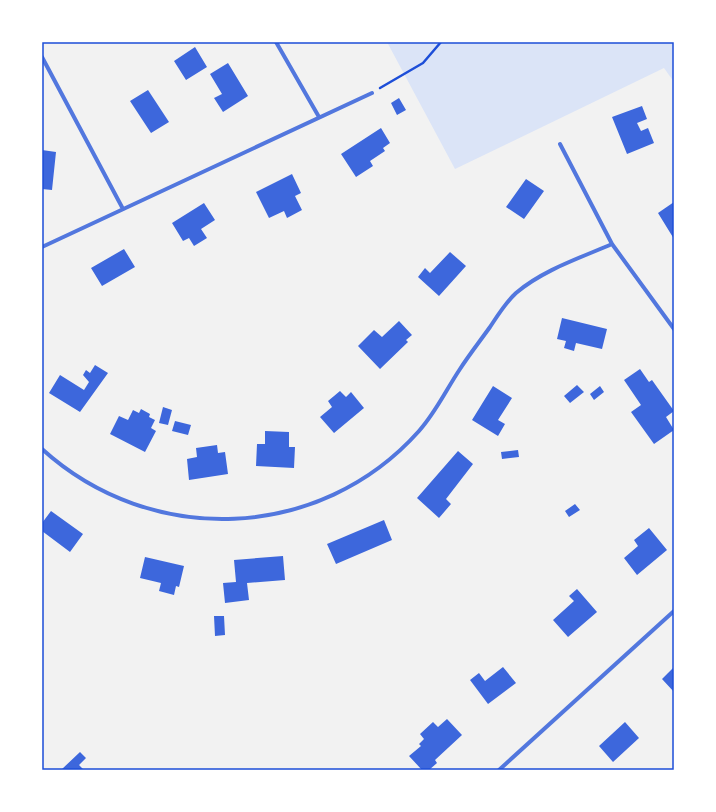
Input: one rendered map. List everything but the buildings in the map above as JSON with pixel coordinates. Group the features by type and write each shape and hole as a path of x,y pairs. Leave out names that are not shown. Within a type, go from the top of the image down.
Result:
{"street":[{"path":"276,42 319,117"},
{"path":"42,57 123,209"},
{"path":"42,247 372,93"},
{"path":"560,144 612,244 674,329"},
{"path":"42,448 58,463 88,484 121,500 156,511 191,518 227,520 264,516 299,508 333,495 364,478 394,456 419,430 441,402 459,370 514,295 528,283 612,244"},
{"path":"499,770 674,611"}],"path":[{"path":"372,93 423,63 441,42"}],"shaded area":[{"path":"387,42 674,42 674,82 664,68 455,169"}]}
